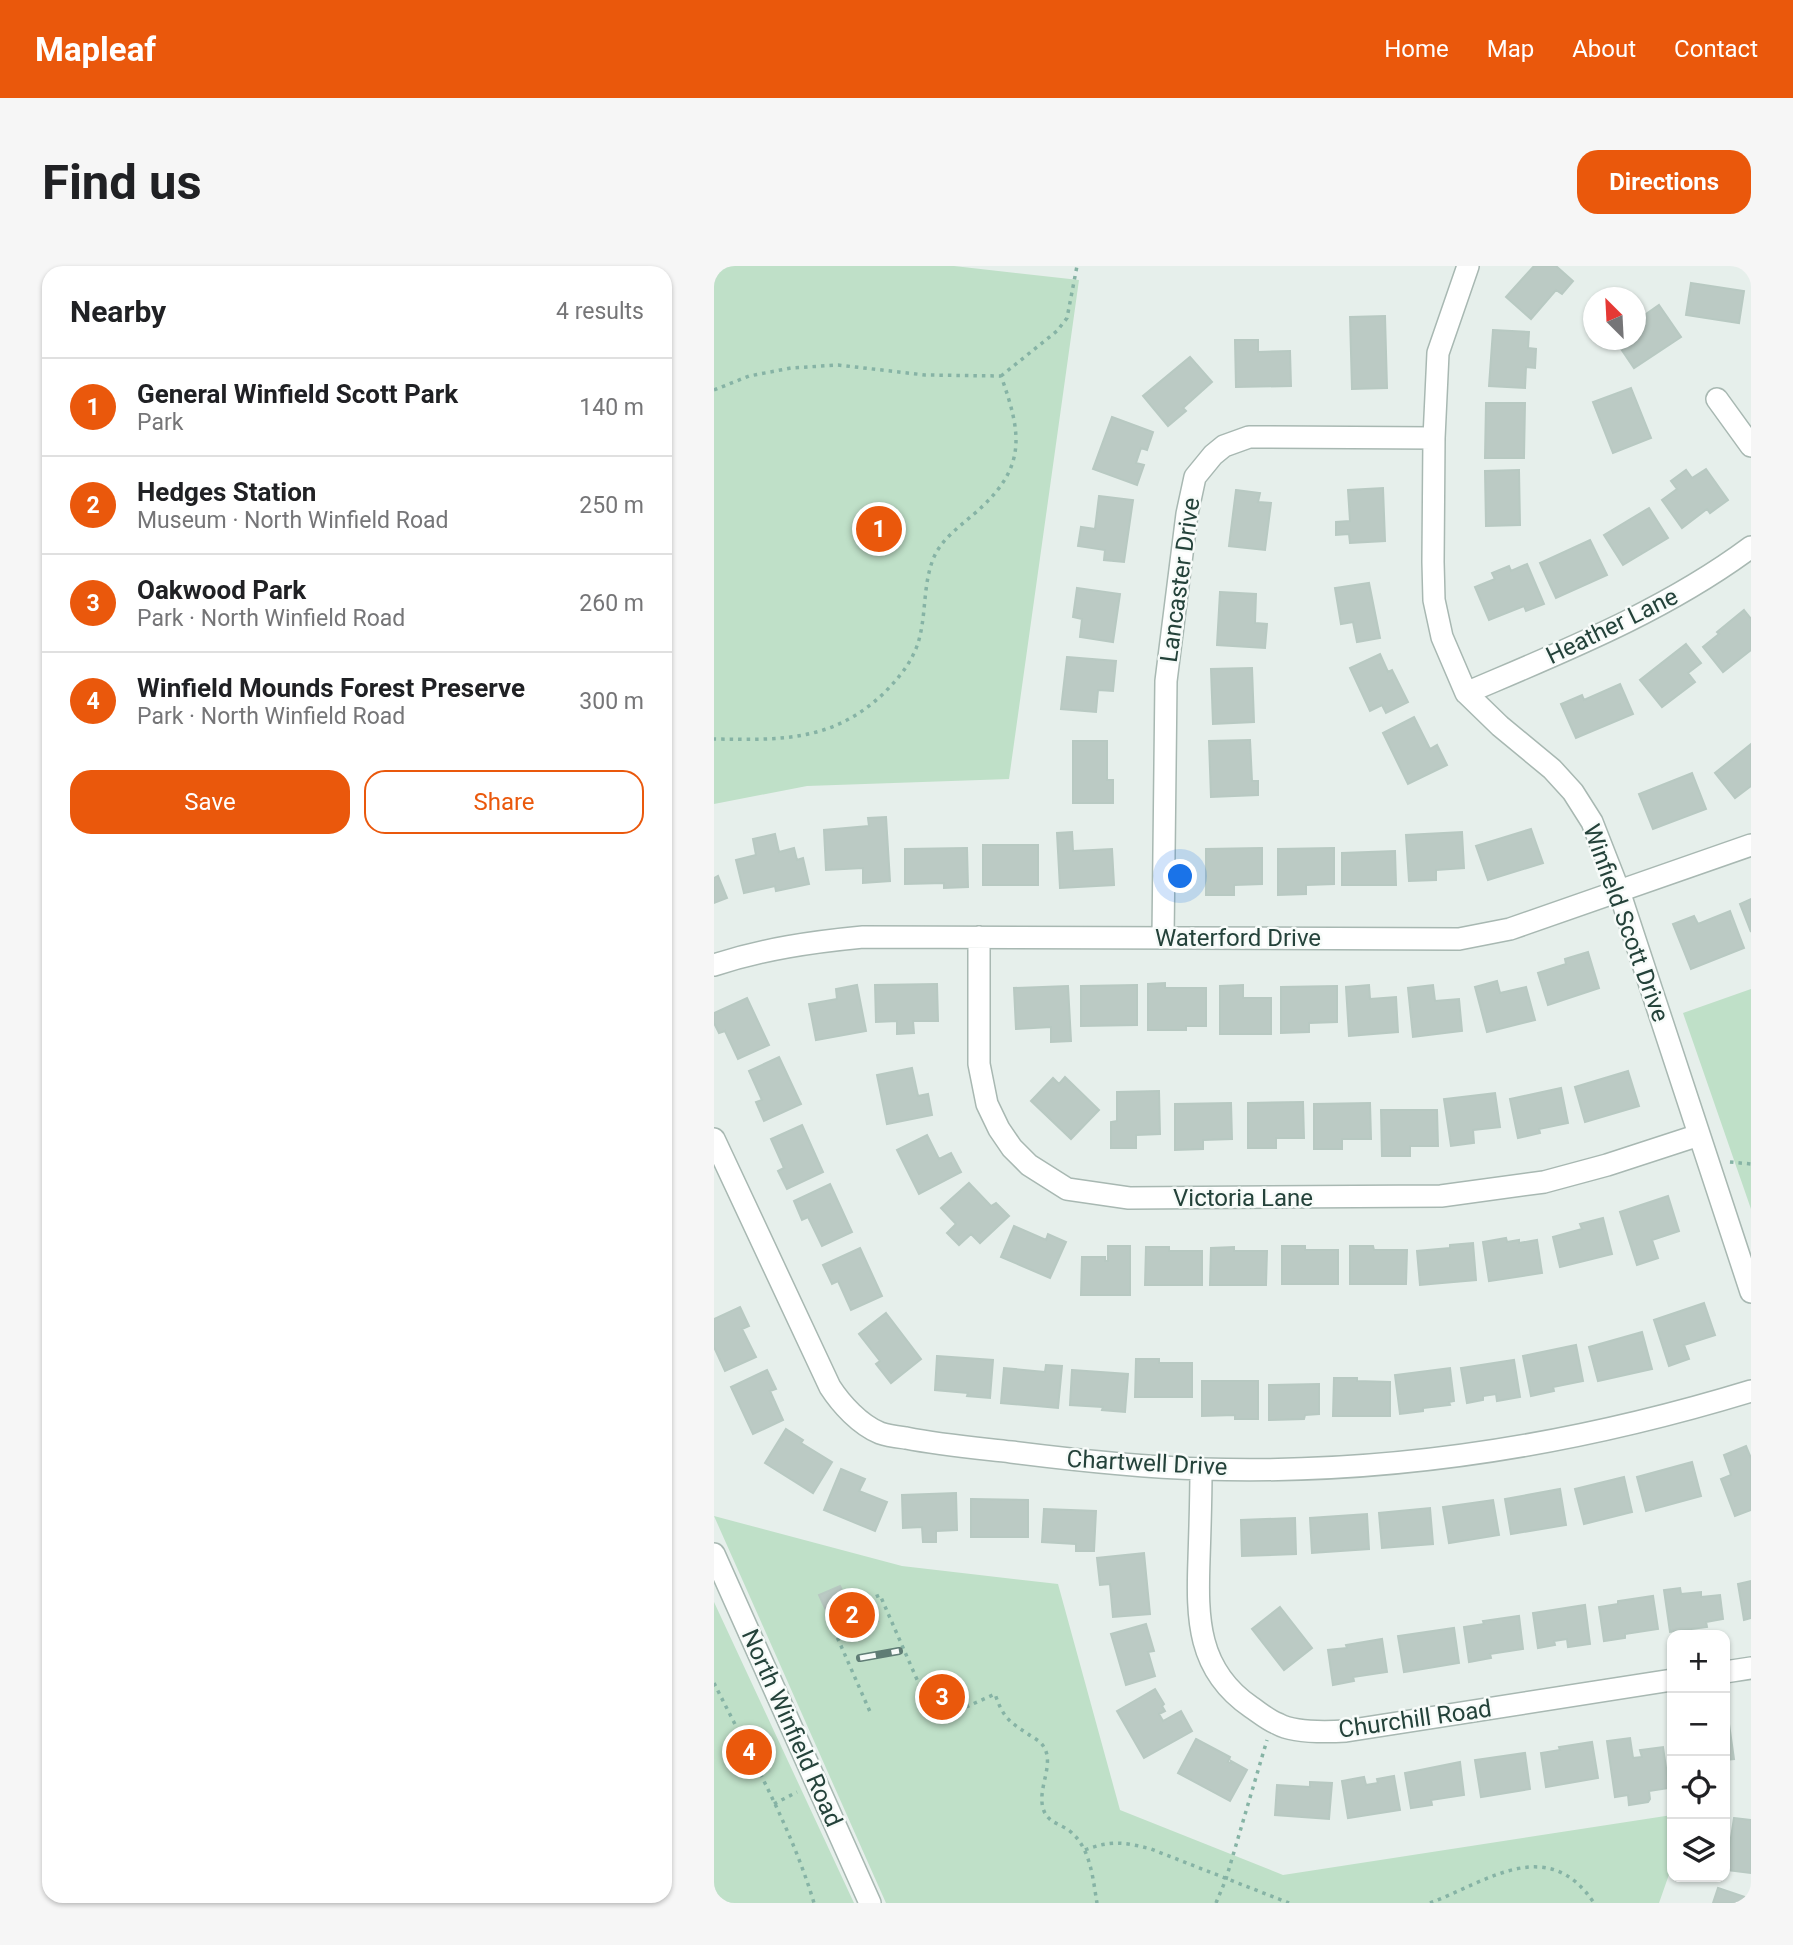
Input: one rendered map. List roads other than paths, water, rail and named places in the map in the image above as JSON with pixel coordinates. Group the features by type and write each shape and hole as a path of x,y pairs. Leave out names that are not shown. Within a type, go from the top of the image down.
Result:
{"street":[{"name":"Winfield Scott Drive","path":"1468,266 1438,353 1434,438 1434,600 1442,637 1466,693 1500,726 1552,769 1573,792 1601,839 1751,1292"},
{"path":"1717,399 1751,446"},
{"name":"Lancaster Drive","path":"1163,937 1166,681 1187,514 1195,477 1224,446 1249,437 1434,438"},
{"name":"Heather Lane","path":"1466,693 1646,612 1707,577 1751,547"},
{"name":"Waterford Drive","path":"714,965 800,943 863,937 1459,939 1510,929 1751,845"},
{"name":"Victoria Lane","path":"979,937 979,1065 987,1104 1012,1148 1029,1164 1067,1189 1129,1198 1441,1196 1544,1182 1699,1135"},
{"name":"Chartwell Drive","path":"714,1139 830,1387 854,1415 880,1433 919,1441 1063,1459 1201,1469 1342,1466 1476,1453 1616,1428 1684,1412 1751,1391"},
{"name":"Churchill Road","path":"1201,1469 1198,1607 1203,1641 1212,1664 1225,1684 1241,1700 1280,1726 1322,1732 1346,1731 1667,1681"},
{"name":"North Winfield Road","path":"714,1554 870,1903"},
{"path":"1730,1671 1751,1668"}],"railway":[{"path":"860,1658 899,1651"}],"place":[{"name":"General Winfield Scott Park","path":"879,529"},
{"name":"Hedges Station","path":"852,1615"},
{"name":"Oakwood Park","path":"942,1697"},
{"name":"Winfield Mounds Forest Preserve","path":"749,1752"}]}
